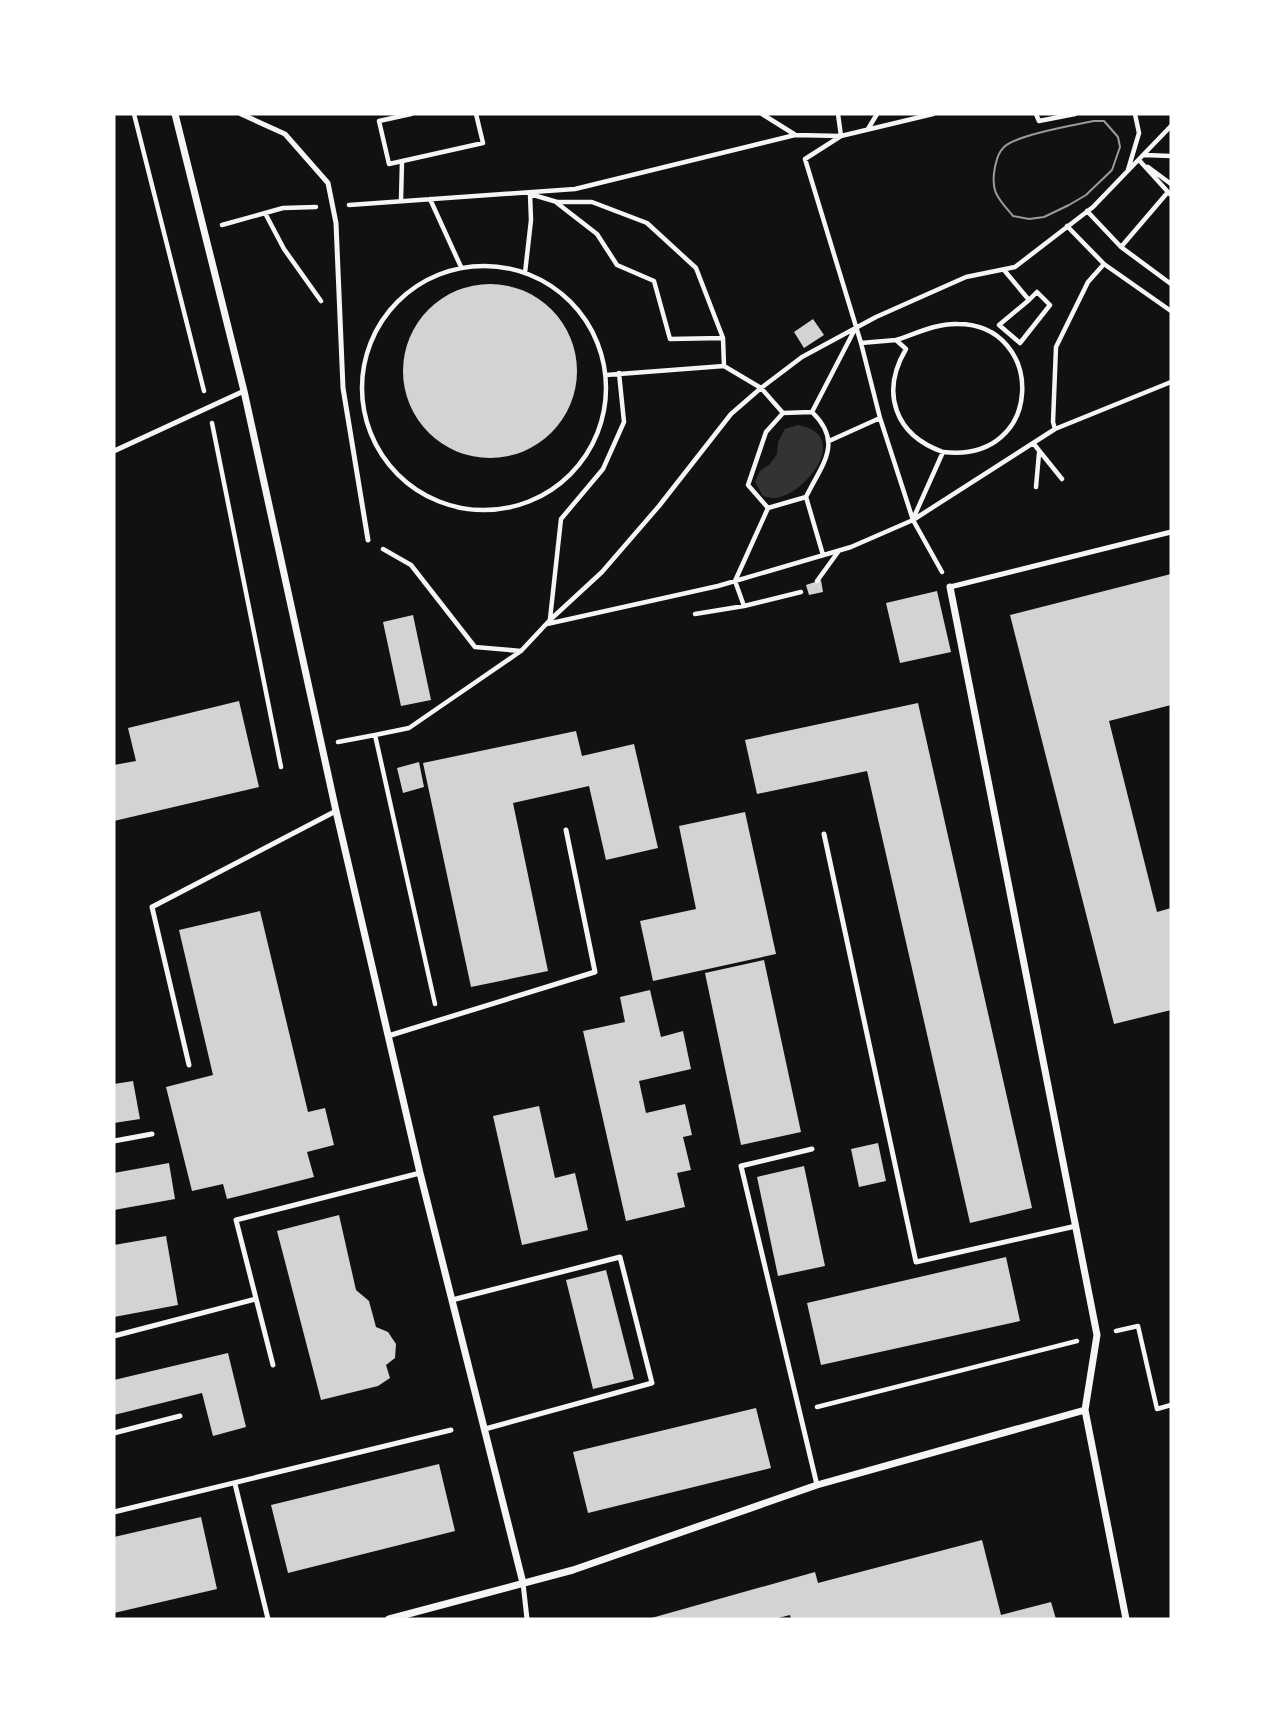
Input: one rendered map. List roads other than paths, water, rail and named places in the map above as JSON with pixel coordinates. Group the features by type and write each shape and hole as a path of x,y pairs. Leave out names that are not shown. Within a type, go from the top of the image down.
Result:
{"street":[{"path":"175,114 244,391 336,811 420,1173 523,1583"},
{"path":"950,587 1097,1335 1084,1410 1126,1619"},
{"path":"388,1619 573,1570 817,1485 1084,1410"}],"lane":[{"path":"241,114 285,134 328,183 336,223 343,388 368,540"},
{"path":"114,451 244,391"},
{"path":"950,587 1171,532"},
{"path":"189,1065 152,907 336,811"},
{"path":"388,1036 596,972 566,830"},
{"path":"824,834 916,1262 1076,1226"},
{"path":"114,1141 152,1135"},
{"path":"812,1149 741,1166 817,1485"},
{"path":"273,1365 236,1220 420,1173"},
{"path":"452,1300 620,1257 652,1383 485,1429"},
{"path":"114,1336 256,1299"},
{"path":"114,1433 180,1416"},
{"path":"114,1512 451,1430"},
{"path":"234,1484 268,1619"},
{"path":"523,1583 527,1619"}],"tram line":[{"path":"1094,121 1104,121 1118,137 1120,147 1112,170 1086,195 1044,217 1029,219 1013,216 999,199 994,183 995,167 1002,149 1020,138 1094,121"}]}
